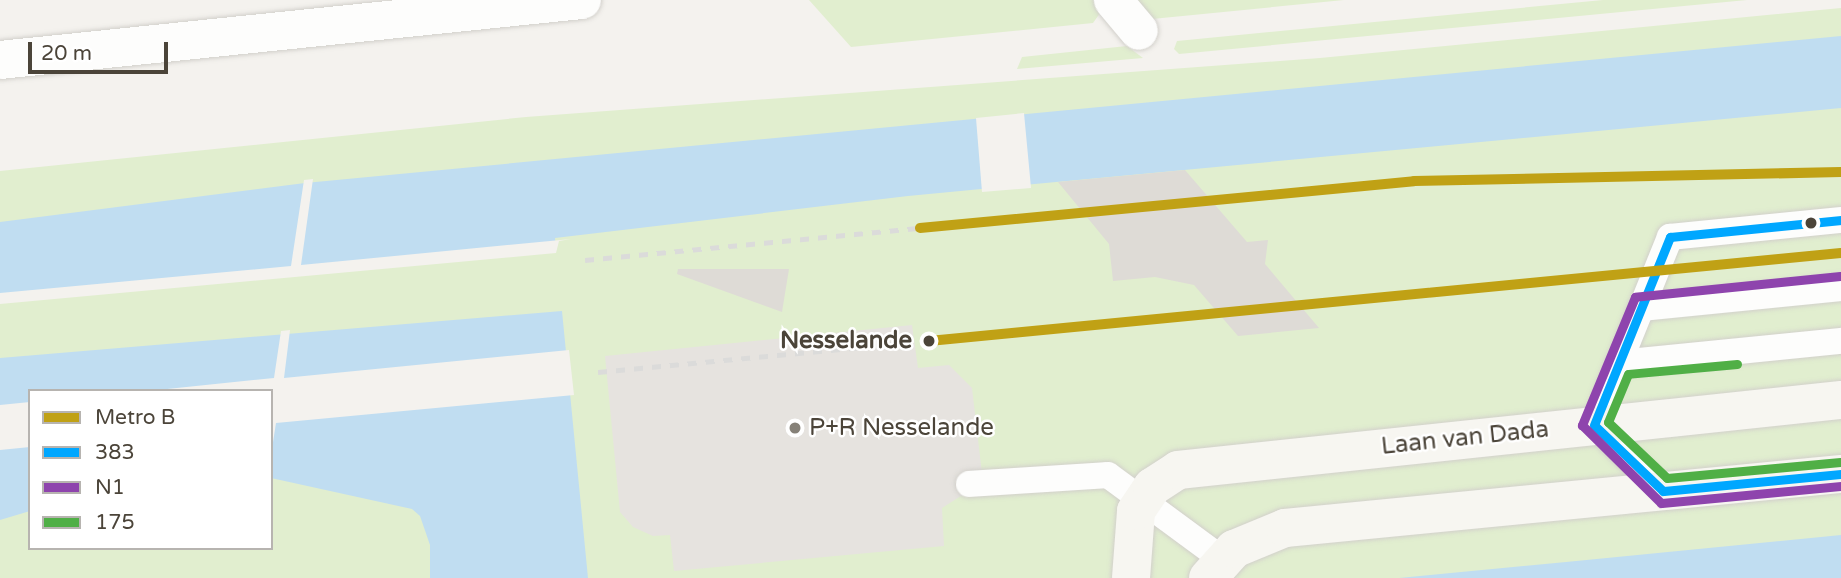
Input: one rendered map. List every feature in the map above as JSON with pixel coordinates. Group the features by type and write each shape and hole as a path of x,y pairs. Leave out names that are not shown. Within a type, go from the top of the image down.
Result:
{"street":[{"path":"0,60 582,0"},
{"path":"1113,0 1139,31"},
{"name":"Laan van Dada","path":"1143,498 1163,476 1195,466 1841,400"},
{"path":"1215,568 1249,540 1286,528 1841,474"},
{"path":"1131,578 1131,527 1143,498"}],"lane":[{"path":"1663,491 1594,425 1670,237 1841,220"},
{"path":"1641,308 1841,288"},
{"path":"1619,363 1841,341"},
{"path":"969,484 1101,473 1143,498 1215,568"}],"green space":[{"path":"809,0 1096,0 1103,9 1093,23 851,47"},
{"path":"1128,0 1344,0 1152,19"},
{"path":"1603,0 1747,0 1179,54 1174,49 1177,41"},
{"path":"1841,8 1841,578 0,578 0,171 526,117 1320,58"},
{"path":"1127,46 1143,58 1017,69 1022,57"}],"shaded area":[{"name":"P+R Nesselande","path":"912,325 918,368 949,365 972,388 983,482 942,508 944,546 674,571 670,535 653,536 633,527 620,512 605,356"}],"water":[{"path":"1841,36 1841,108 908,196 555,238 556,249 0,301 0,222 305,183"},
{"path":"562,311 588,578 430,578 430,545 420,516 412,509 273,478 273,389 28,389 28,512 0,520 0,358"},
{"path":"1841,535 1841,578 1399,578 1566,562"}],"pier":[{"path":"1024,113 1031,188 982,192 976,118"},
{"path":"313,179 301,265 571,239 559,241 556,253 0,304 0,293 291,266 304,180"},
{"path":"290,330 284,378 569,350 574,395 276,423 273,442 273,389 167,389 274,378 281,331"},
{"path":"28,402 28,447 0,450 0,405"}],"building":[{"path":"1185,170 1247,242 1268,240 1265,264 1319,328 1238,336 1194,285 1155,277 1113,281 1109,244 1058,182"},
{"path":"678,269 789,269 782,312 677,274"}],"railway":[{"path":"585,260 920,228"},
{"path":"598,372 929,341"}],"metro line":[{"name":"B","path":"920,228 1414,181 1841,172"},
{"name":"B","path":"929,341 1841,253"}],"transit line":[{"name":"383","path":"1663,491 1594,425 1670,237 1841,220"},
{"name":"N1","path":"1840,276 1635,297 1582,425 1661,503 1841,486"},
{"name":"175","path":"1737,364 1628,374 1608,422 1667,478 1840,462"},
{"name":"383","path":"1663,491 1841,474"}],"place":[{"name":"Nesselande","path":"929,341"},
{"name":"P+R Nesselande","path":"795,428"}]}
